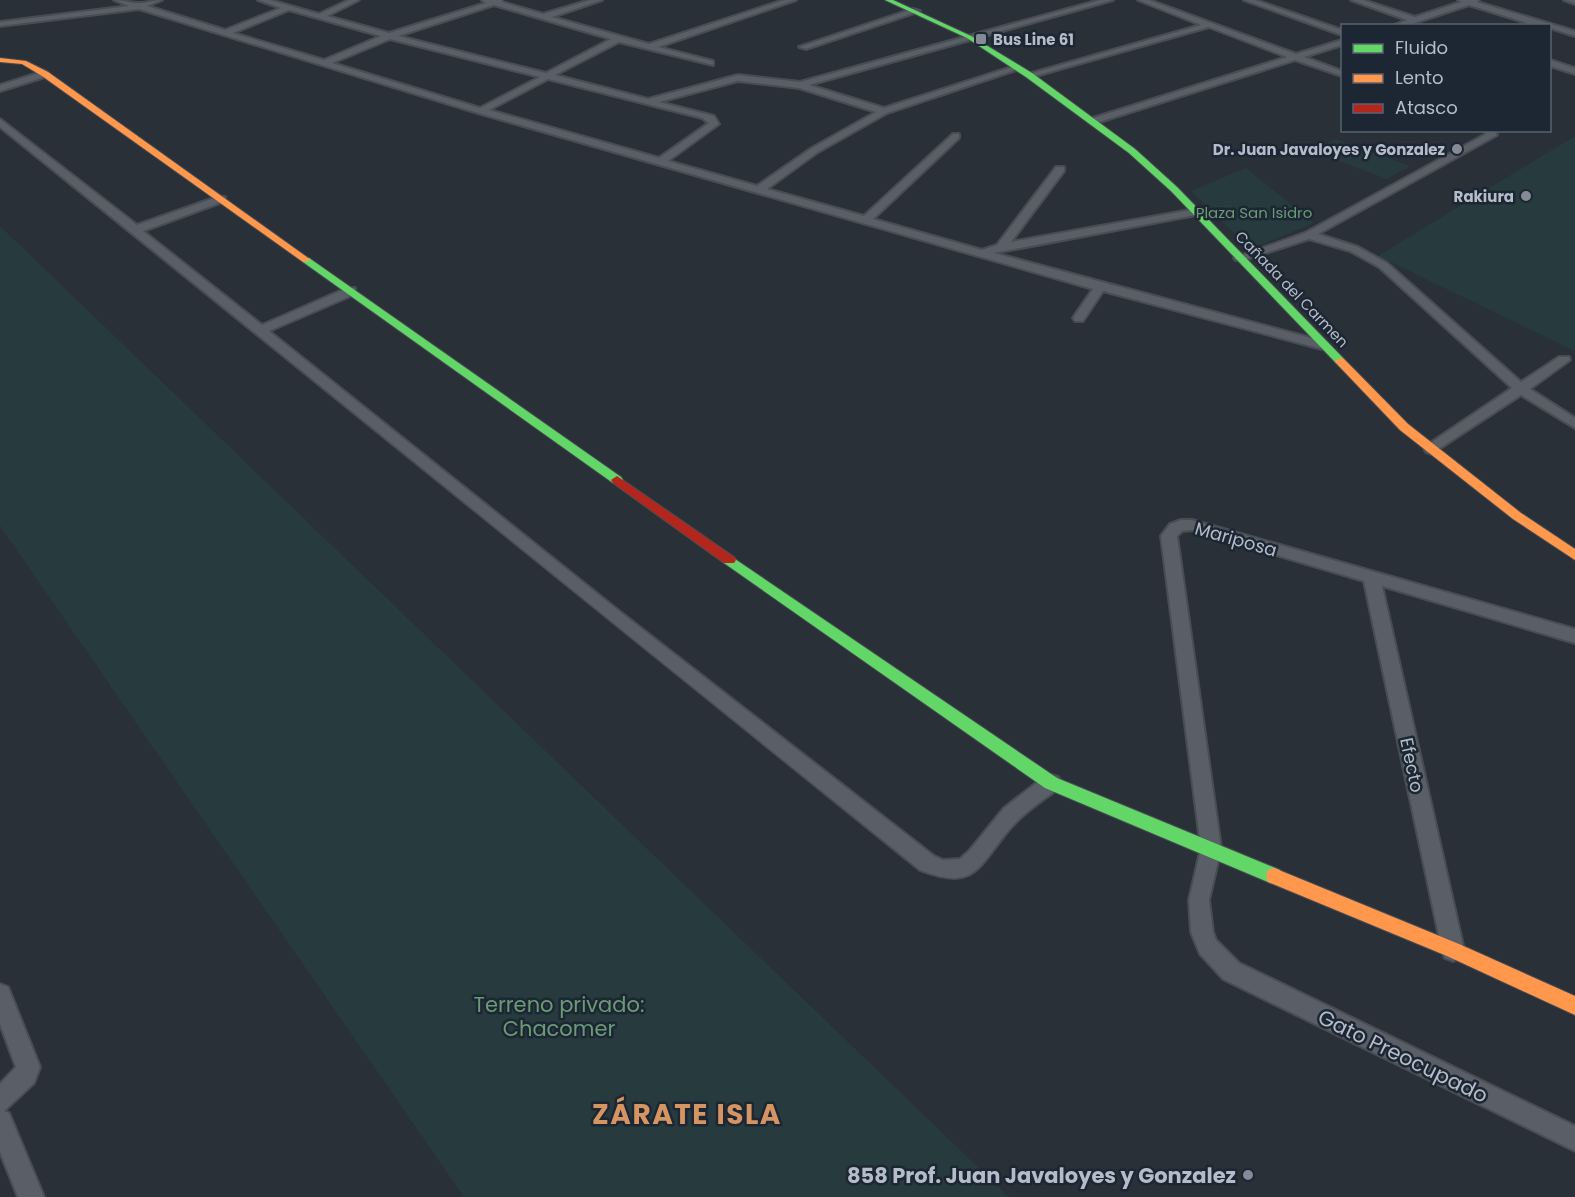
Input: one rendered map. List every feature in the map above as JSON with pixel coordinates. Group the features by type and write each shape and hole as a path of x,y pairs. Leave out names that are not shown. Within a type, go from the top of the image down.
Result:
{"street":[{"path":"118,0 481,111 986,252 1100,287 1322,345"},
{"path":"0,24 138,7 158,0"},
{"path":"262,0 389,36 711,118 714,124 662,161"},
{"path":"320,16 355,0"},
{"path":"543,17 598,0"},
{"path":"648,47 792,0"},
{"name":"Cañada del Carmen","path":"888,0 969,36 1024,72 1132,151 1196,212 1380,404 1431,449 1517,516 1575,555"},
{"path":"647,102 747,77 779,85 800,85 969,36 1108,0"},
{"path":"1142,0 1341,74"},
{"path":"1248,0 1341,33"},
{"path":"1355,0 1427,24"},
{"path":"1568,0 1575,2"},
{"path":"324,63 389,36 495,1 618,39 710,63"},
{"path":"1402,24 1469,1 1542,24"},
{"path":"225,33 288,8"},
{"path":"803,47 916,11"},
{"path":"760,189 815,150 884,111 1208,25"},
{"path":"1551,27 1575,34"},
{"path":"481,111 618,39"},
{"path":"1093,121 1341,42"},
{"path":"0,60 24,62 45,74 767,587 1051,783 1453,950 1575,1006"},
{"path":"1551,63 1575,71"},
{"path":"0,88 45,74"},
{"path":"800,85 884,111"},
{"path":"0,122 137,229 622,622 927,864 952,872 965,868 1010,814 1051,783"},
{"path":"1240,258 1310,236 1492,135 1490,132"},
{"path":"867,219 956,136"},
{"path":"1000,247 1060,169"},
{"path":"137,229 221,199"},
{"path":"986,252 1000,247 1196,212"},
{"path":"1310,236 1354,249 1383,265 1522,390 1575,424"},
{"path":"1079,318 1100,287"},
{"path":"260,330 351,291"},
{"path":"1431,449 1564,360"},
{"name":"Mariposa","path":"1211,848 1170,547 1171,530 1184,525 1192,525 1575,636"},
{"name":"Efecto","path":"1372,579 1453,950"},
{"name":"Gato Preocupado","path":"1211,848 1198,900 1202,932 1208,947 1231,970 1575,1139"},
{"path":"0,995 28,1067 26,1075 0,1101"},
{"path":"0,1122 31,1197"}],"green space":[{"name":"Rakiura","path":"1575,136 1575,351 1378,256"},
{"path":"1336,139 1410,166 1387,179 1312,151"},
{"name":"Plaza San Isidro","path":"1246,168 1314,223 1251,249 1191,191"},
{"name":"Terreno privado: Chacomer","path":"0,226 1009,1197 464,1197 0,526"}],"traffic: fast":[{"path":"888,0 969,37 1029,75 1132,151 1174,189 1340,361"},
{"path":"306,260 617,480"},
{"path":"729,560 1051,783 1274,876"}],"traffic: slow":[{"path":"0,60 24,62 45,74 306,260"},
{"path":"1340,361 1404,427 1517,516 1575,555"},
{"path":"1274,876 1453,950 1575,1006"}],"traffic: jam":[{"path":"617,480 729,560"}],"place":[{"name":"Bus Line 61","path":"981,39"},
{"name":"Dr. Juan Javaloyes y Gonzalez","path":"1457,149"},
{"name":"Rakiura","path":"1526,196"},
{"name":"858 Prof. Juan Javaloyes y Gonzalez","path":"1248,1175"}],"district":[{"name":"ZÁRATE ISLA","path":"687,1114"}]}
